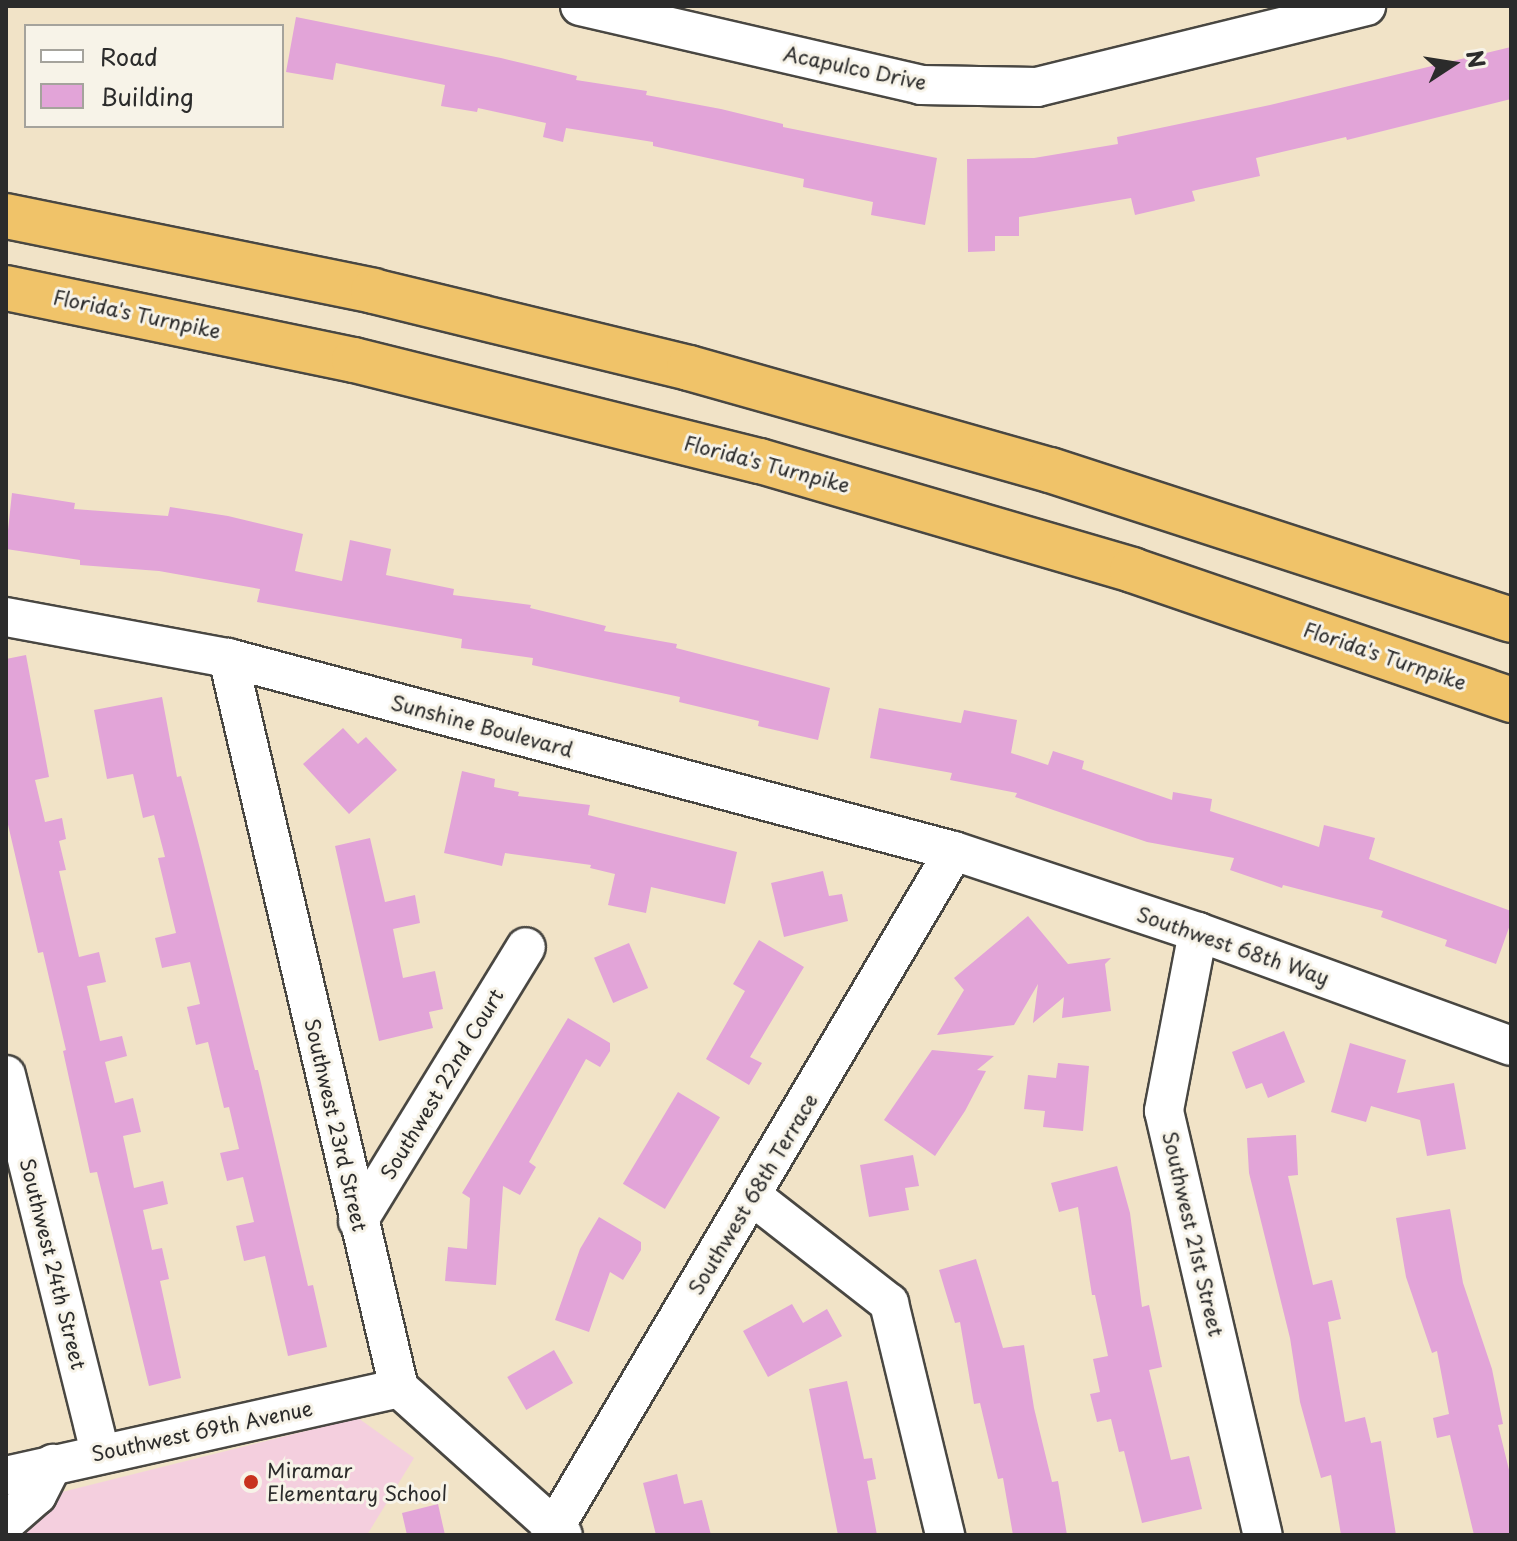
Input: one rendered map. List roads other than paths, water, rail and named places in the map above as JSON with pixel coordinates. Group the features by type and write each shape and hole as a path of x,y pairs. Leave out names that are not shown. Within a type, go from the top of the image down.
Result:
{"highway":[{"path":"6,216 373,291 733,380 1050,470 1511,620"},
{"name":"Florida's Turnpike","path":"6,288 354,360 760,461 1132,570 1511,700"}],"street":[{"name":"Acapulco Drive","path":"580,6 921,85 1037,87 1366,6"},
{"name":"Sunshine Boulevard","path":"6,617 228,658 954,851"},
{"name":"Southwest 23rd Street","path":"228,658 399,1388"},
{"name":"Southwest 68th Way","path":"954,851 1198,932 1511,1046"},
{"name":"Southwest 68th Terrace","path":"556,1532 954,851"},
{"name":"Southwest 21st Street","path":"1198,932 1164,1111 1263,1535"},
{"name":"Southwest 22nd Court","path":"358,1221 526,947"},
{"name":"Southwest 24th Street","path":"6,1075 100,1453"},
{"path":"752,1196 889,1303 945,1535"},
{"path":"399,1388 556,1532"},
{"name":"Southwest 69th Avenue","path":"6,1476 399,1388"},
{"path":"6,1522 37,1495 53,1464"}],"place":[{"name":"Miramar Elementary School","path":"251,1482"}]}
